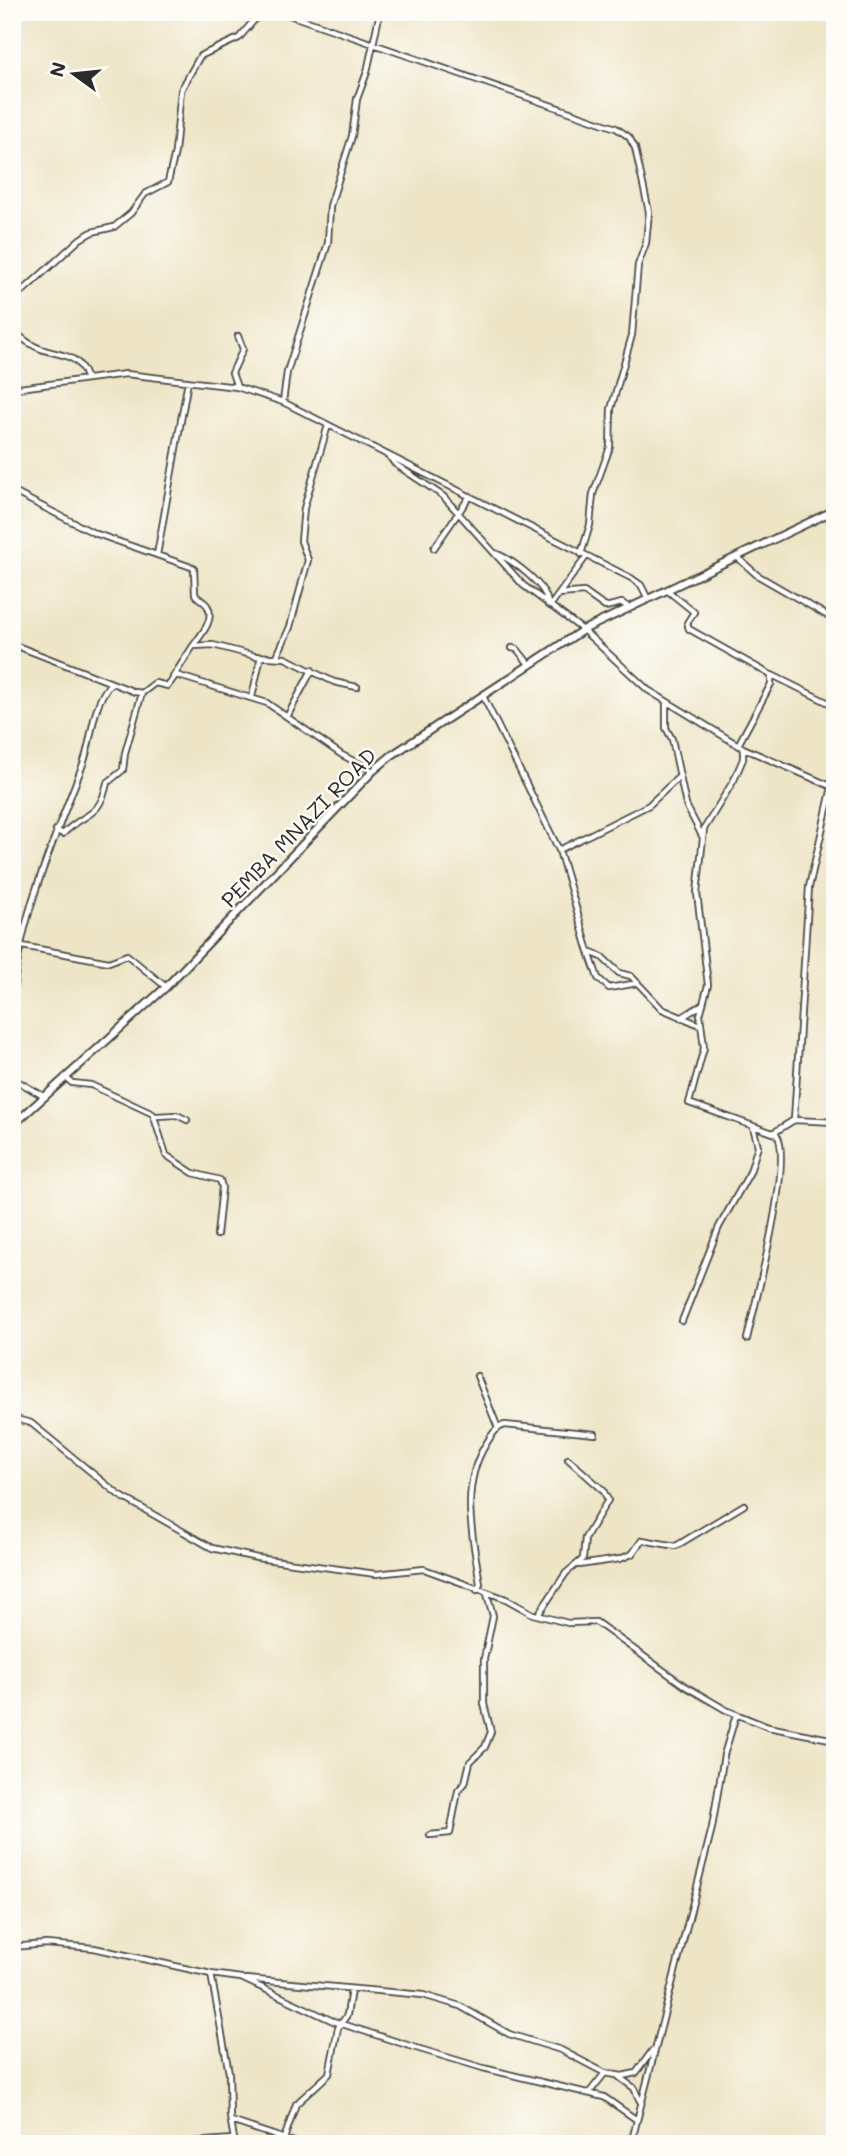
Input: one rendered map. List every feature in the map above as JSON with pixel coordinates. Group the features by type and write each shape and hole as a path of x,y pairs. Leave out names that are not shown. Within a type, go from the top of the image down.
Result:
{"main road":[{"name":"PEMBA MNAZI ROAD","path":"12,1126 166,987 373,771 583,630 835,510"}],"street":[{"path":"12,296 24,290 80,239 92,232 114,227 131,213 145,194 168,182 184,84 200,56 240,38 261,12"},
{"path":"281,12 616,128 629,137 635,148 649,203 646,243 638,265 632,335 611,409 608,457 593,494 584,556 549,606"},
{"path":"283,402 287,372 328,243 330,206 352,136 357,99 380,12"},
{"path":"12,330 37,347 75,359 82,366 86,377"},
{"path":"237,387 232,373 243,349 238,336"},
{"path":"12,389 86,377 126,374 237,387 283,402 641,585 648,600"},
{"path":"157,555 188,381"},
{"path":"277,656 290,627 308,560 301,541 304,508 328,425"},
{"path":"389,456 395,464 443,496 491,551 549,606 583,630 638,683 740,747 833,787 809,887 794,1120"},
{"path":"12,491 60,513 83,529 188,565 195,571 193,590 198,598 208,605 209,616 203,633 168,686 152,684 142,692 125,753 124,770 107,783 104,796 92,815 76,820 63,834 55,830"},
{"path":"434,548 457,510 470,496"},
{"path":"491,551 512,560 545,592 549,606"},
{"path":"737,557 762,578 835,620"},
{"path":"668,591 694,612 687,623 689,629 771,675 835,706"},
{"path":"559,594 584,592 605,607 622,603 630,609"},
{"path":"12,644 110,684 142,692"},
{"path":"193,646 213,645 261,656 277,656 312,669 334,682 357,687"},
{"path":"512,648 517,649 529,664"},
{"path":"252,698 261,656"},
{"path":"288,715 312,669"},
{"path":"173,678 176,675 252,698 288,715 342,755 373,771"},
{"path":"747,1339 767,1258 780,1171 781,1143 775,1133 689,1103 704,1048 700,1025 708,969 700,932 697,893 703,836 706,822 742,764 740,747 771,684 771,675"},
{"path":"12,1005 21,946 35,889 55,830 83,764 99,702 110,684"},
{"path":"483,695 559,850 598,978 609,988 638,983"},
{"path":"666,703 666,728 672,738 686,805 703,836"},
{"path":"559,850 649,805 680,776"},
{"path":"21,946 109,962 127,955 166,987"},
{"path":"590,954 601,957 617,971 629,975 662,1009 700,1025"},
{"path":"681,1018 703,1004"},
{"path":"65,1077 72,1083 91,1084 155,1116 177,1115 187,1120"},
{"path":"12,1078 45,1097"},
{"path":"155,1116 166,1155 193,1173 208,1175 221,1182 217,1235"},
{"path":"775,1133 794,1120 835,1122"},
{"path":"682,1321 719,1227 750,1172 758,1146 752,1126"},
{"path":"477,1376 498,1428"},
{"path":"12,1418 31,1423 119,1495 212,1548 257,1558 376,1574 424,1569 538,1615 568,1623 598,1622 685,1686 736,1715 768,1727 835,1741"},
{"path":"477,1590 480,1585 469,1495 476,1463 498,1428 505,1426 595,1434"},
{"path":"538,1615 566,1573 578,1565 584,1555 586,1538 608,1498 568,1459"},
{"path":"578,1565 620,1559 632,1553 642,1540 676,1546 744,1505"},
{"path":"430,1835 450,1833 458,1791 465,1783 470,1762 485,1747 491,1736 492,1728 484,1704 484,1659 493,1610 486,1593"},
{"path":"631,2144 702,1870 718,1801 724,1755 736,1715"},
{"path":"12,1947 72,1945 211,1974 352,1990 409,1992 449,2003 509,2034 561,2050 605,2073 618,2076 636,2073 654,2048"},
{"path":"165,2144 234,2142 230,2120 229,2073 211,1974"},
{"path":"242,1978 340,2024 483,2068 604,2097 637,2120"},
{"path":"284,2139 296,2104 329,2074 340,2024 347,2015 352,1990"},
{"path":"589,2093 605,2073"},
{"path":"618,2076 634,2088 640,2106"},
{"path":"230,2120 300,2144"}]}
